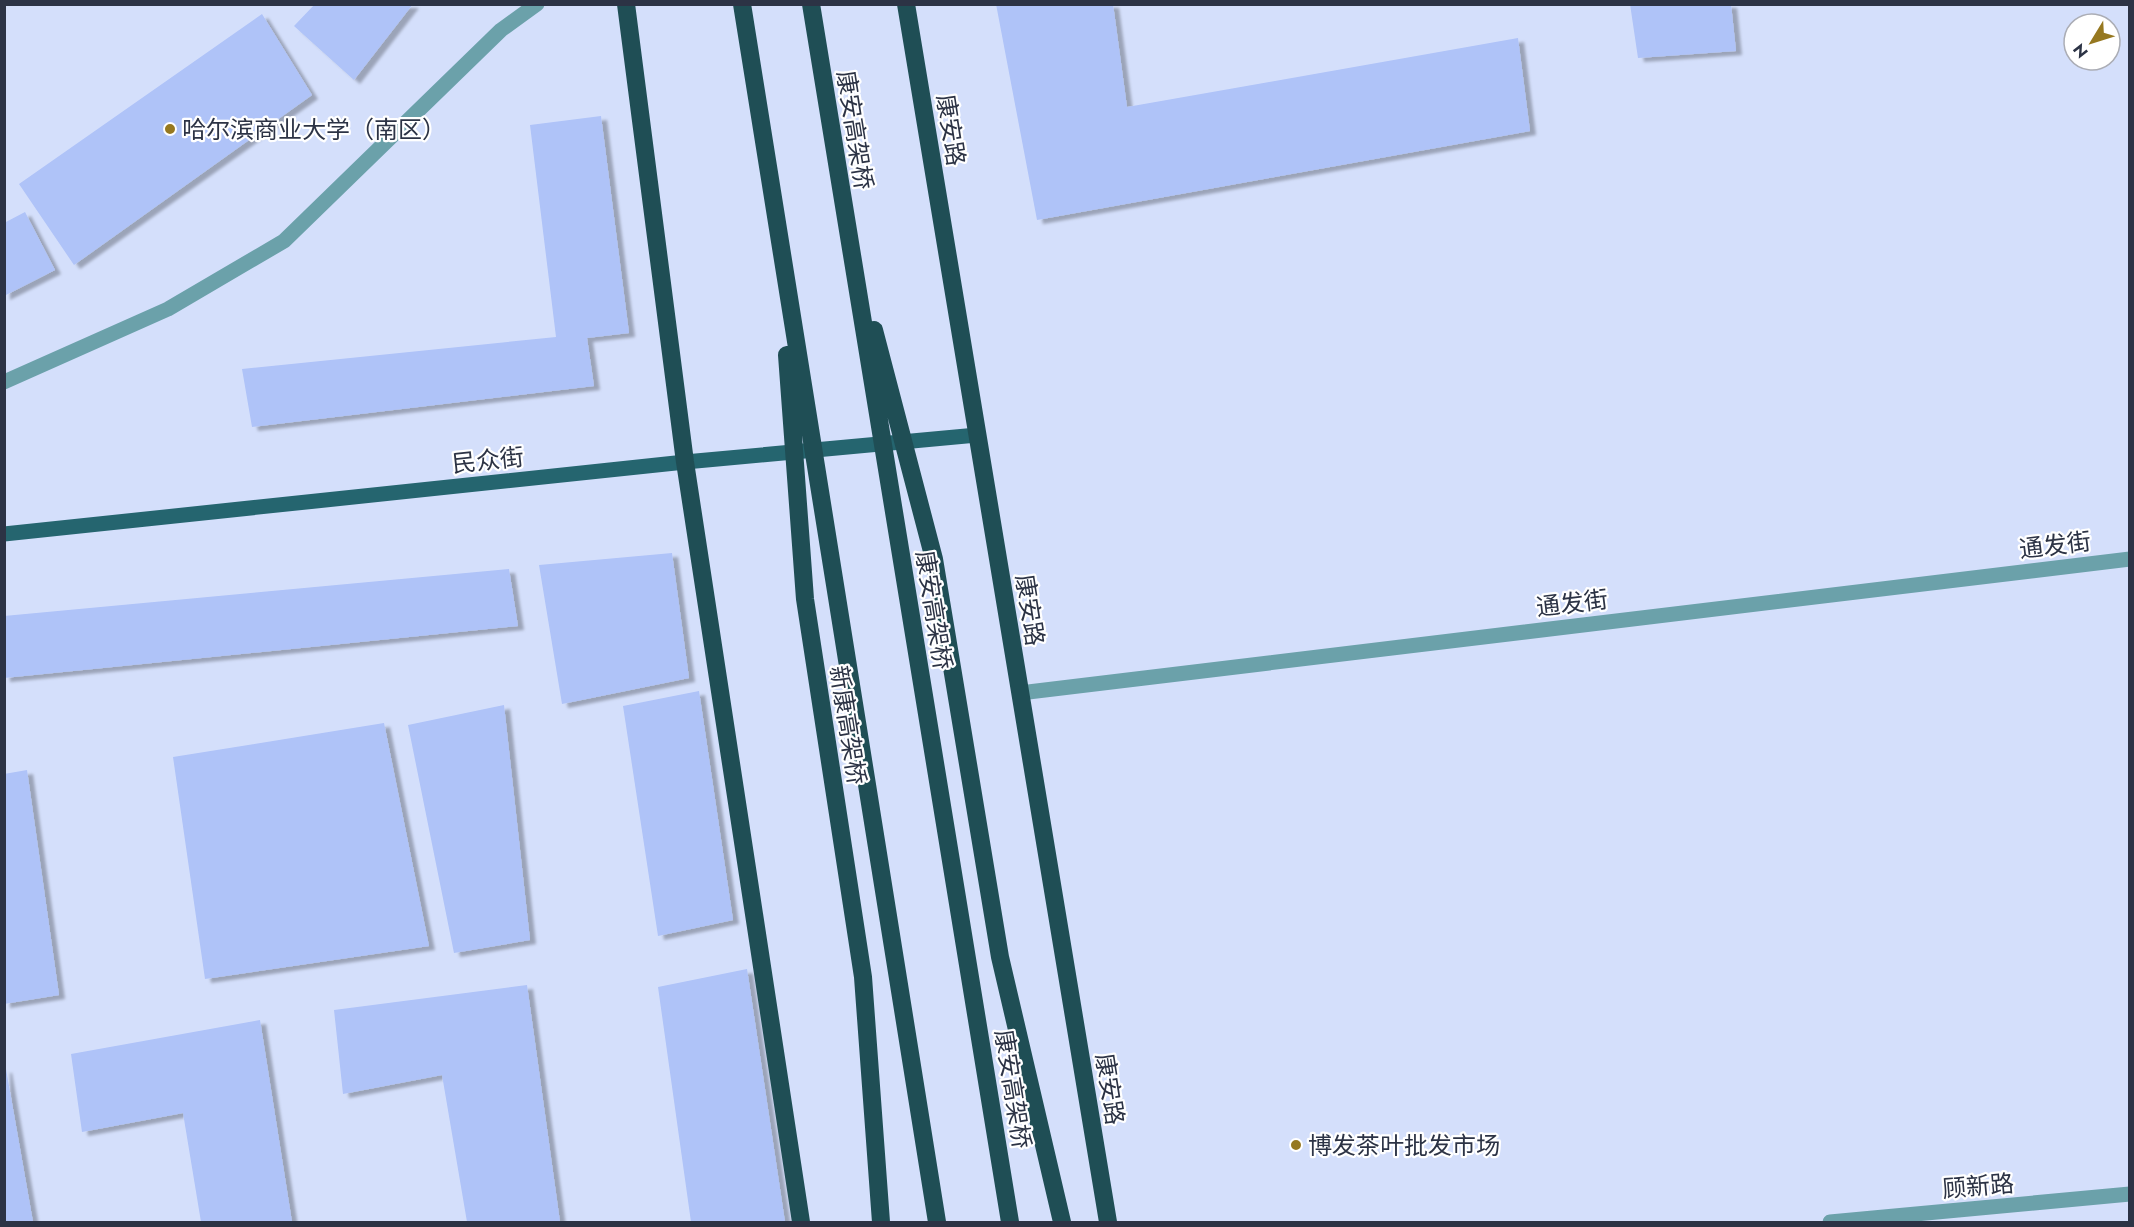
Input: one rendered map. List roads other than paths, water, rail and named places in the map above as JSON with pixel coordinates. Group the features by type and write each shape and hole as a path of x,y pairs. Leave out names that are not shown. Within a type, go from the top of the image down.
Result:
{"highway":[{"path":"626,4 685,462 801,1222"},
{"path":"742,4 937,1222"},
{"name":"康安高架桥","path":"811,4 1010,1222"},
{"name":"康安路","path":"906,4 1108,1222"},
{"path":"846,224 934,560 1000,957 1062,1222"},
{"name":"新康高架桥","path":"778,233 805,599 863,977 881,1222"}],"main road":[{"name":"民众街","path":"4,534 685,462 977,435"}],"street":[{"path":"4,382 168,309 284,241 501,30 537,4"},
{"name":"通发街","path":"1020,693 2130,559"},
{"name":"顾新路","path":"1830,1222 2130,1194"}],"place":[{"name":"哈尔滨商业大学（南区）","path":"170,129"},
{"name":"博发茶叶批发市场","path":"1296,1145"}]}
